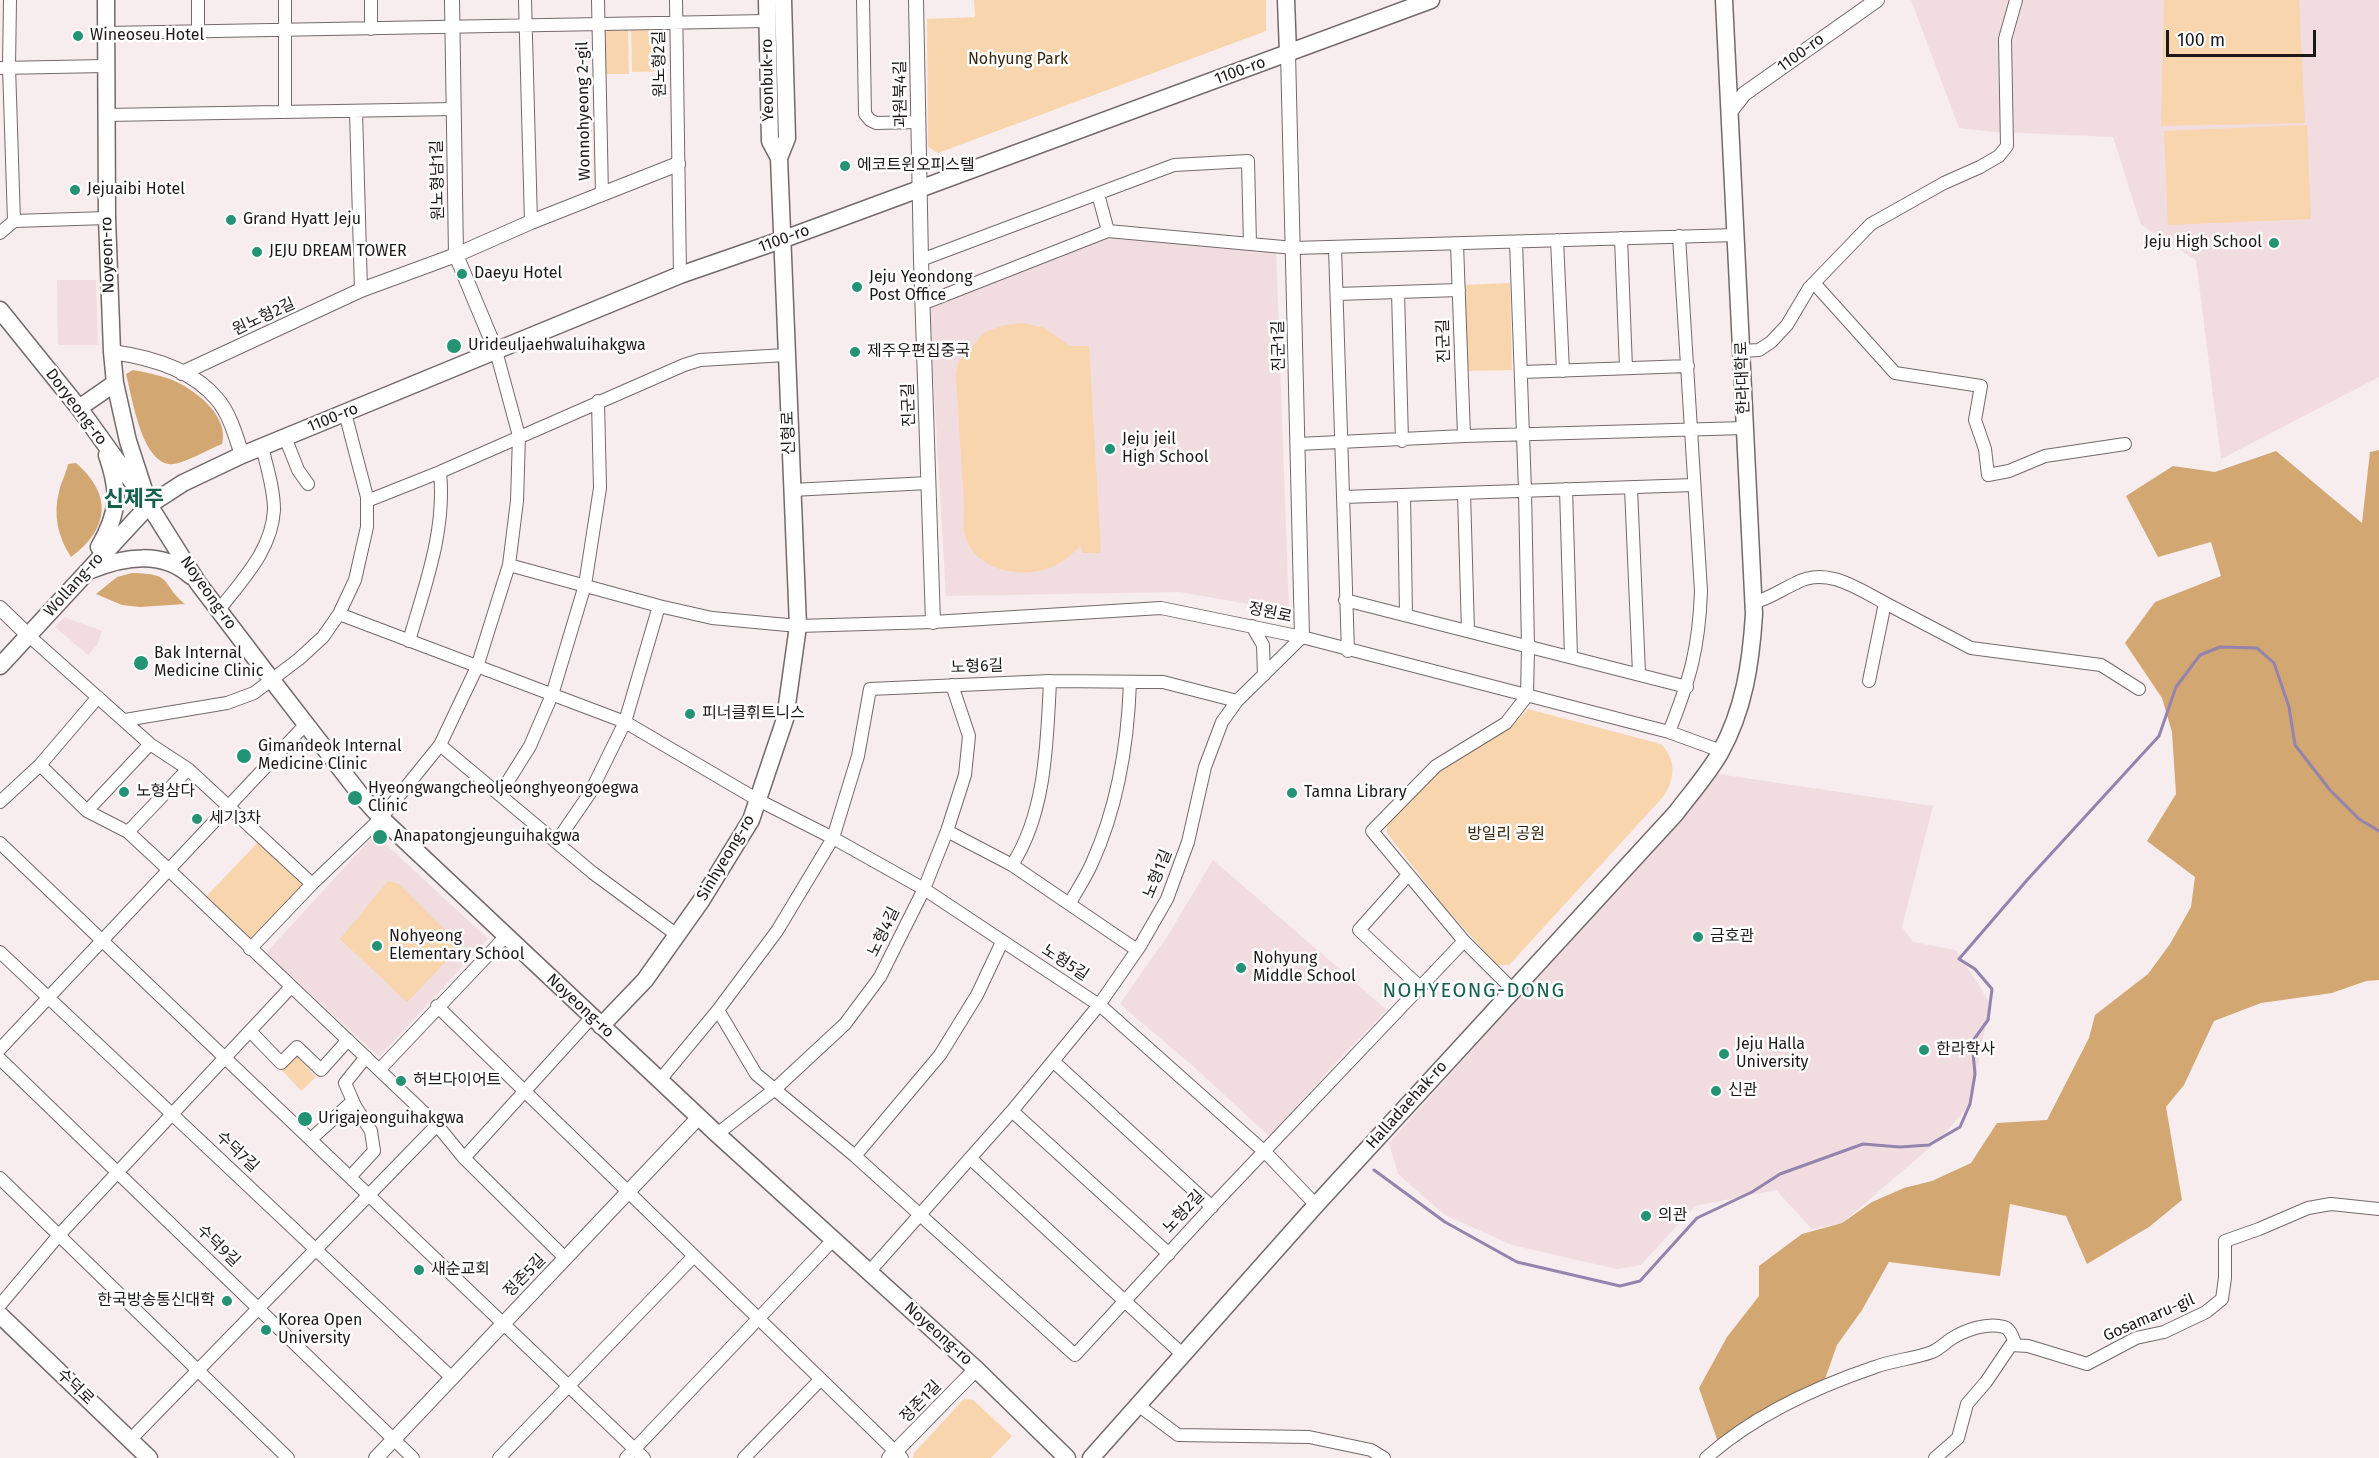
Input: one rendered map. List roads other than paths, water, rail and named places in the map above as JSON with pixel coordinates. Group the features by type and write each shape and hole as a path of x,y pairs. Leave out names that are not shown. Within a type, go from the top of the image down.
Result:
{"main road":[{"name":"Noyeon-ro","path":"106,0 107,218 112,352 115,383 128,441 149,505"},
{"name":"Yeonbuk-ro","path":"766,0 770,141 779,158"},
{"name":"Yeonbuk-ro","path":"783,0 786,138 779,158 784,239"},
{"path":"1286,0 1288,53"},
{"name":"1100-ro","path":"149,505 183,483 242,455 680,275 784,239 1431,0"},
{"name":"한라대학로","path":"1721,751 1744,693 1752,656 1753,603 1724,0"},
{"name":"신형로","path":"784,239 786,355 798,626"},
{"name":"Doryeong-ro","path":"0,310 79,408 149,505"},
{"path":"79,408 115,383"},
{"path":"85,572 109,530 116,509 117,489 102,440"},
{"name":"Wollang-ro","path":"0,666 149,505"},
{"name":"Noyeong-ro","path":"149,505 198,583 381,818 717,1134 976,1368 1067,1458"},
{"path":"85,572 110,562 129,558 157,559 177,566 198,583"},
{"name":"Sinhyeong-ro","path":"596,1022 645,980 677,935 751,820 785,719 798,626"},
{"name":"Halladaehak-ro","path":"1091,1458 1316,1205 1676,813 1721,751"},
{"name":"수덕로","path":"0,1315 149,1458"}],"street":[{"path":"10,0 5,68 14,221"},
{"path":"198,0 198,31"},
{"path":"285,0 285,111"},
{"path":"371,0 371,29"},
{"name":"원노형남1길","path":"452,0 456,255 496,351"},
{"path":"525,0 531,222"},
{"name":"Wonnohyeong 2-gil","path":"598,0 602,195"},
{"name":"원노형2길","path":"676,0 680,275"},
{"path":"862,0 866,114 876,123 918,122"},
{"name":"과원북4길","path":"916,0 920,188"},
{"name":"1100-ro","path":"1731,112 1744,94 1877,0"},
{"path":"1742,351 1759,350 1771,342 1787,325 1814,283 1871,224 1944,183 1980,167 1999,156 2007,146 2005,39 2016,0"},
{"path":"106,33 599,26 767,21"},
{"name":"진군1길","path":"1288,53 1302,638"},
{"path":"5,68 105,66"},
{"path":"106,115 454,110"},
{"path":"356,111 361,290"},
{"path":"921,260 1174,165 1248,161 1250,244"},
{"name":"원노형2길","path":"182,373 361,290 456,255 531,222 678,164"},
{"name":"진군길","path":"920,188 933,622"},
{"path":"1098,194 1108,231"},
{"path":"0,233 14,221 107,218"},
{"path":"922,304 1108,231 1294,248 1736,235"},
{"path":"1669,732 1687,687 1700,631 1701,591 1679,236"},
{"path":"1621,238 1626,368"},
{"path":"1557,240 1563,371"},
{"path":"1513,990 1464,941 1372,831 1436,766 1506,723 1527,696 1525,490 1516,242"},
{"name":"진군길","path":"1457,244 1464,436"},
{"path":"1335,248 1348,651"},
{"path":"1814,283 1895,373 1981,386 1974,420 1985,449 1988,475 2009,471 2045,456 2125,444"},
{"path":"1337,294 1459,290"},
{"path":"1398,292 1402,441"},
{"path":"250,949 381,818 440,745 477,668 509,565 517,501 519,436 496,351"},
{"path":"112,352 135,355 158,362 196,381 218,400 235,433 242,455"},
{"path":"367,501 440,472 598,401 700,360 786,355"},
{"path":"1522,372 1688,366"},
{"path":"500,794 530,746 552,695 585,585 600,488 598,401"},
{"path":"125,720 227,703 254,693 299,659 323,637 339,614 354,580 367,527 367,501 345,413"},
{"path":"1298,444 1402,441 1464,436 1744,428"},
{"path":"285,437 298,470 308,484"},
{"path":"219,610 256,563 271,530 274,511 272,492 262,447"},
{"path":"409,641 435,552 443,499 440,472"},
{"path":"792,490 928,483"},
{"path":"1343,497 1694,485"},
{"path":"1630,488 1639,673"},
{"path":"1566,489 1571,657"},
{"path":"1464,493 1468,631"},
{"path":"1404,496 1406,615"},
{"name":"정원로","path":"509,565 658,606 712,618 798,626 933,622 1161,608 1302,638 1669,732 1721,751"},
{"path":"1753,603 1773,597 1798,581 1818,576 1838,579 1971,648 2101,665 2139,689"},
{"path":"1345,600 1687,687"},
{"path":"1869,681 1886,603"},
{"path":"557,841 590,793 625,722 658,606"},
{"path":"0,608 150,744 188,769 312,885"},
{"name":"노형5길","path":"339,614 625,722 758,800 833,838 924,889 1099,1005 1264,1152 1316,1205"},
{"path":"1252,626 1263,645 1264,675"},
{"name":"노형1길","path":"869,1272 1012,1111 1099,1005 1137,950 1167,898 1188,842 1205,767 1222,722 1237,701 1302,638"},
{"path":"1012,865 1024,847 1041,780 1047,743 1050,681"},
{"name":"노형6길","path":"833,838 858,756 870,689 1050,681 1163,682 1237,701"},
{"path":"1070,903 1093,862 1119,782 1129,722 1130,682"},
{"name":"노형4길","path":"717,1134 775,1089 845,1024 880,977 924,889 948,831 965,775 969,736 952,685"},
{"path":"0,802 40,765 98,697"},
{"path":"0,1049 306,724"},
{"path":"87,811 150,744"},
{"path":"440,745 593,873 677,935"},
{"path":"40,765 87,811 128,832 169,870 437,1125 464,1158 565,1258"},
{"path":"128,832 188,769"},
{"path":"948,831 1012,865 1137,950"},
{"path":"660,1080 718,1010 777,931 833,838"},
{"path":"0,843 569,1386 630,1453 644,1458"},
{"path":"1408,875 1359,930 1420,987"},
{"path":"380,1070 437,1006 506,936"},
{"name":"노형2길","path":"920,1214 1075,1355 1464,941"},
{"path":"855,1156 940,1055 976,995 1002,942"},
{"name":"수덕7길","path":"0,952 452,1377"},
{"path":"0,1305 59,1235 291,987"},
{"path":"437,1006 821,1379 895,1456"},
{"path":"718,1010 756,1074 855,1156 920,1214"},
{"path":"464,1158 525,1092 596,1022"},
{"path":"250,1031 281,1063 297,1047 321,1070 348,1040"},
{"path":"350,1177 374,1151 371,1131 345,1083 366,1057"},
{"name":"수덕9길","path":"0,1059 413,1458"},
{"path":"1053,1061 1212,1207"},
{"path":"311,1139 353,1101"},
{"path":"1012,1111 1169,1254"},
{"name":"정존5길","path":"376,1458 699,1117"},
{"path":"130,1440 437,1125"},
{"path":"970,1158 1182,1354"},
{"path":"0,1178 288,1458"},
{"name":"Gosamaru-gil","path":"2016,1345 2028,1346 2087,1364 2136,1338 2164,1332 2206,1312 2222,1299 2225,1278 2225,1241 2308,1208 2331,1204 2379,1209"},
{"path":"630,1453 833,1240"},
{"path":"499,1458 694,1256"},
{"path":"1706,1458 1729,1437 1795,1401 1876,1366 1935,1351 1952,1338 1971,1329 1988,1326 2010,1330 2016,1345 2011,1345 1986,1382 1967,1404 1958,1438 1935,1458"},
{"name":"정존1길","path":"895,1456 976,1368"},
{"path":"744,1458 821,1379"},
{"path":"1138,1405 1178,1435 1309,1437 1371,1450 1384,1458"}],"waterway":[{"path":"1374,1170 1445,1222 1517,1262 1620,1286 1640,1281 1697,1218 1752,1192 1780,1174 1863,1144 1900,1147 1929,1145 1960,1127 1970,1104 1975,1074 1972,1042 1988,1020 1992,989 1975,969 1959,959 2028,879 2159,736 2176,687 2200,655 2220,647 2257,648 2274,663 2289,707 2295,745 2330,790 2359,819 2379,831"}],"place":[{"name":"Wineoseu Hotel","path":"78,36"},
{"name":"에코트윈오피스텔","path":"845,166"},
{"name":"Jejuaibi Hotel","path":"75,190"},
{"name":"Grand Hyatt Jeju","path":"231,220"},
{"name":"Jeju High School","path":"2274,243"},
{"name":"JEJU DREAM TOWER","path":"257,252"},
{"name":"Daeyu Hotel","path":"462,274"},
{"name":"Jeju Yeondong Post Office","path":"857,287"},
{"name":"Urideuljaehwaluihakgwa","path":"454,346"},
{"name":"제주우편집중국","path":"855,352"},
{"name":"Jeju jeil High School","path":"1110,449"},
{"name":"Bak Internal Medicine Clinic","path":"141,663"},
{"name":"피너클휘트니스","path":"690,714"},
{"name":"Gimandeok Internal Medicine Clinic","path":"244,756"},
{"name":"노형삼다","path":"124,792"},
{"name":"Tamna Library","path":"1292,793"},
{"name":"Hyeongwangcheoljeonghyeongoegwa Clinic","path":"355,798"},
{"name":"세기3차","path":"197,819"},
{"name":"Anapatongjeunguihakgwa","path":"380,837"},
{"name":"금호관","path":"1698,937"},
{"name":"Nohyeong Elementary School","path":"377,946"},
{"name":"Nohyung Middle School","path":"1241,968"},
{"name":"한라학사","path":"1924,1050"},
{"name":"Jeju Halla University","path":"1724,1054"},
{"name":"허브다이어트","path":"401,1081"},
{"name":"신관","path":"1716,1091"},
{"name":"Urigajeonguihakgwa","path":"305,1119"},
{"name":"의관","path":"1646,1216"},
{"name":"새순교회","path":"419,1270"},
{"name":"한국방송통신대학","path":"227,1301"},
{"name":"Korea Open University","path":"266,1330"}],"district":[{"name":"신제주","path":"134,500"},
{"name":"NOHYEONG-DONG","path":"1474,991"}],"park label":[{"name":"Nohyung Park","path":"1018,60"},
{"name":"방일리 공원","path":"1506,835"}]}
